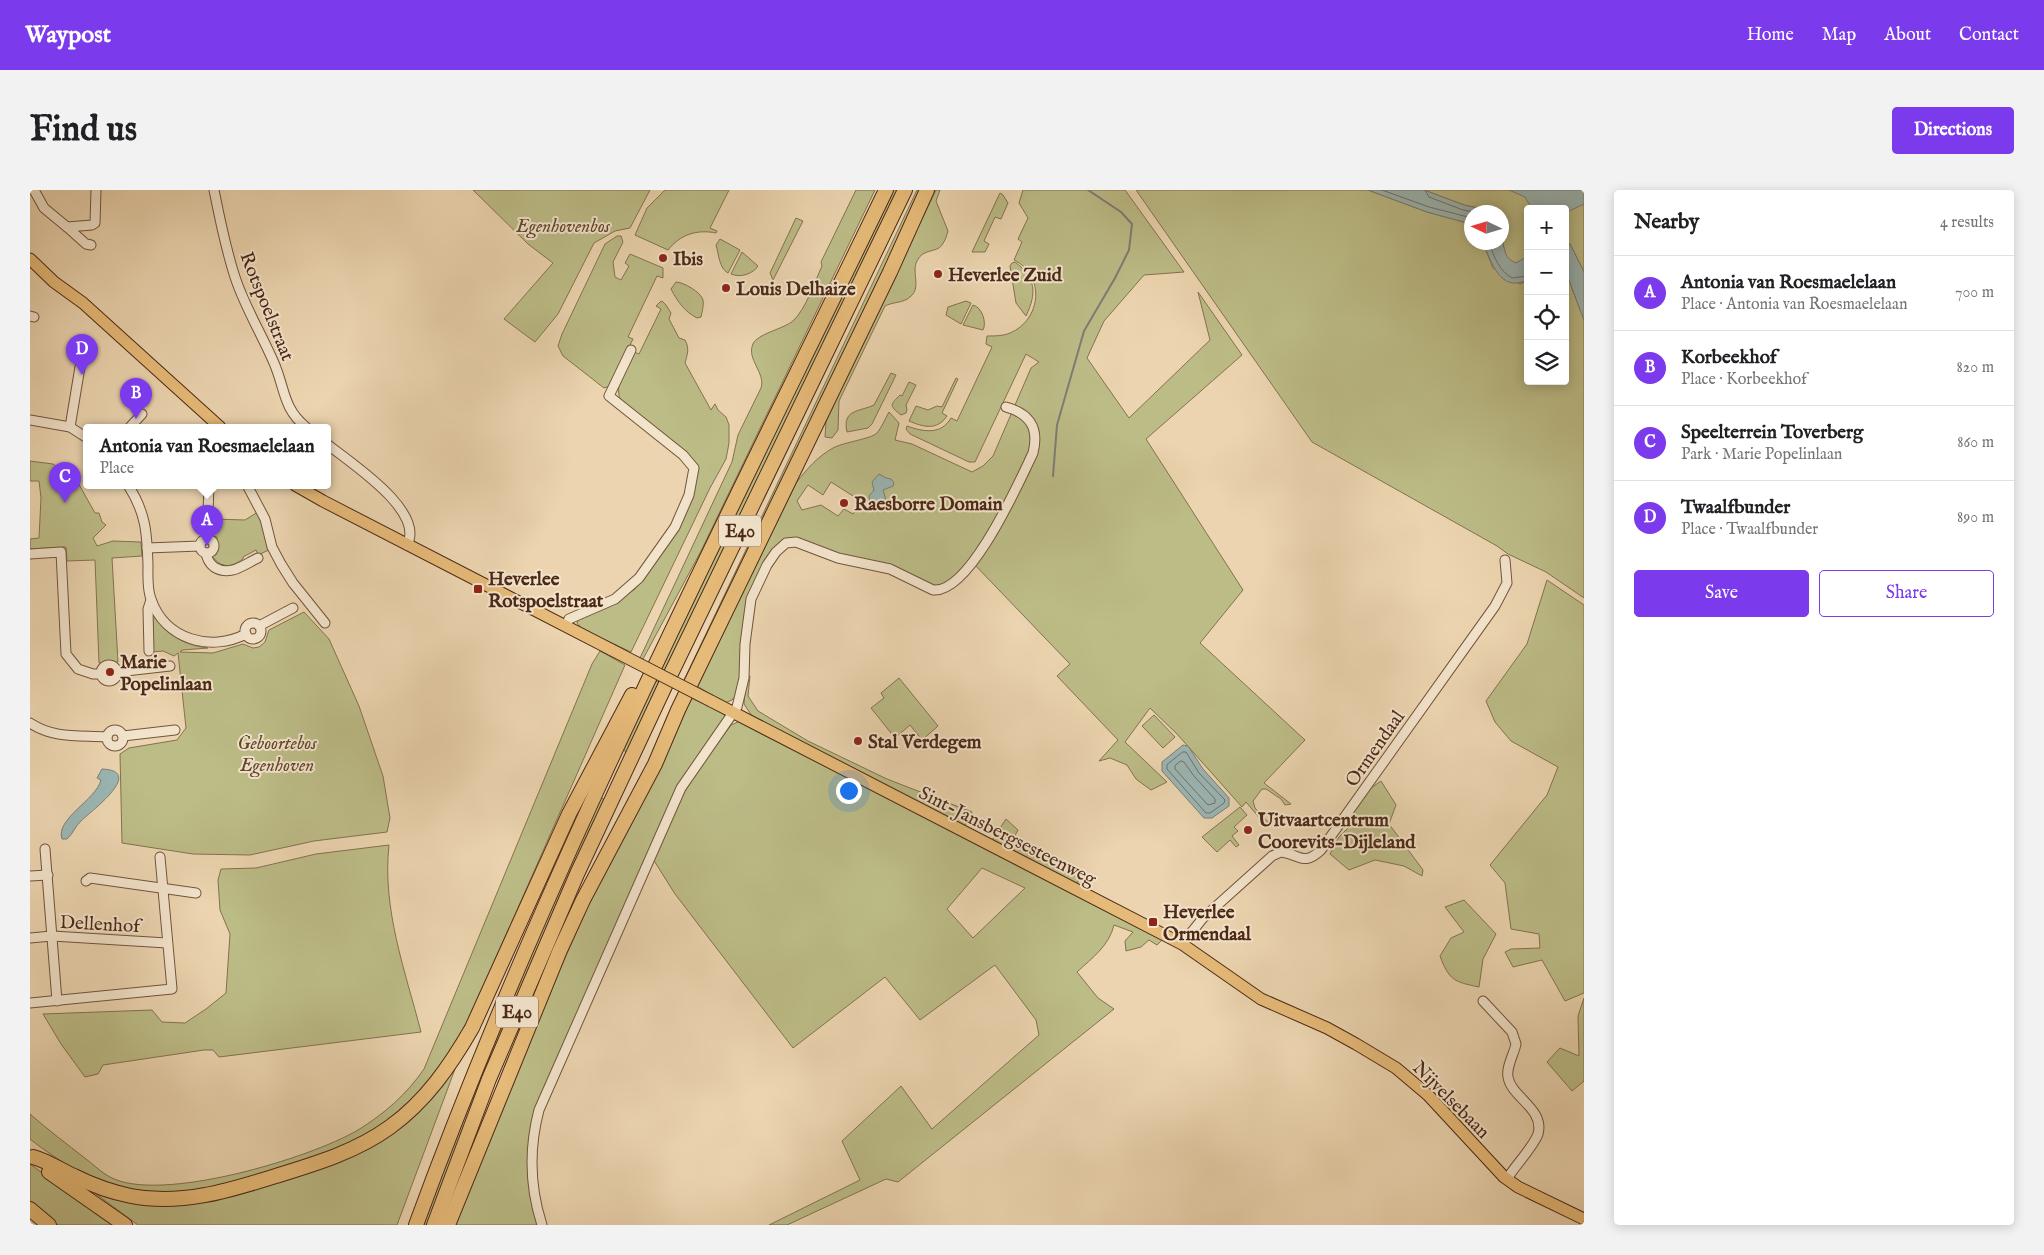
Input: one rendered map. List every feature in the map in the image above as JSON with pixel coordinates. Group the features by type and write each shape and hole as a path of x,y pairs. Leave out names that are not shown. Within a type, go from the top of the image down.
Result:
{"highway":[{"name":"E40","path":"416,1225 490,1034 556,880 649,679 886,190"},
{"name":"E40","path":"434,1225 489,1079 577,874 669,678 904,190"},
{"path":"448,1225 560,950 583,900 655,764 678,710 878,298 927,190"},
{"path":"31,1156 110,1191 132,1196 172,1199 194,1198 234,1189 338,1155 362,1144 391,1126 437,1084 472,1028 569,814 631,696 649,679"},
{"path":"577,874 590,864 678,710"},
{"path":"490,1034 492,1000 501,966"},
{"path":"31,1156 39,1165 125,1225"},
{"path":"30,1209 49,1225"}],"main road":[{"path":"30,251 57,274 83,303 217,424"},
{"path":"30,259 54,282 83,303"},
{"name":"Sint-Jansbergsesteenweg","path":"302,489 407,545 1182,944 1261,999"},
{"name":"Nijvelsebaan","path":"1261,999 1327,1028 1396,1068 1428,1095 1494,1168 1507,1179 1532,1194 1584,1219"}],"street":[{"path":"34,190 44,208 86,244 92,245"},
{"path":"67,227 92,225 95,223 96,190"},
{"name":"Rotspoelstraat","path":"214,190 235,278 275,365 291,412 303,424"},
{"path":"568,621 615,599 639,578 675,527 689,495 694,468 683,455 609,396 631,350"},
{"path":"70,427 80,367"},
{"path":"542,1225 538,1214 532,1172 532,1144 539,1110 681,788 737,707 744,678 745,644 751,599 767,565 776,552 786,544 796,542 838,558 890,569 938,591 949,586 973,563 990,539 1033,453 1036,442 1035,431 1025,415 1006,407"},
{"path":"133,424 142,414"},
{"path":"30,420 70,427 83,435"},
{"path":"331,447 395,500 409,527 410,537 407,545"},
{"path":"130,489 142,510 148,548 151,600 172,629 190,639 219,643 246,634 246,629 250,624 259,626 293,608"},
{"path":"207,539 209,489"},
{"path":"249,489 265,519 272,547 286,574 325,623"},
{"path":"207,539 202,541 201,551 206,553 210,564 222,571 234,570 258,558"},
{"path":"206,553 212,551 214,547 211,541 207,539"},
{"path":"148,548 200,546"},
{"path":"30,554 61,552 66,654 78,669 93,674 101,674 103,668 108,665 113,665 117,672 170,666"},
{"name":"Ormendaal","path":"1182,944 1203,918 1277,852 1288,853 1303,860 1321,850 1495,606 1507,584 1504,560"},
{"path":"149,650 148,609 151,600"},
{"path":"30,724 46,732 56,734 107,737 111,731 116,729 123,736 176,730"},
{"path":"46,849 57,1001"},
{"path":"30,1003 172,989 160,857"},
{"path":"30,876 48,875"},
{"path":"86,881 90,878 196,893"},
{"name":"Dellenhof","path":"30,938 52,936 167,943"},
{"path":"1483,1001 1516,1038 1508,1077 1510,1083 1531,1108 1538,1122 1538,1136 1507,1179"}],"green space":[{"name":"Egenhovenbos","path":"473,190 650,190 630,228 615,231 594,243 558,314 535,342 504,319 553,263 528,244"},
{"path":"665,190 729,190 710,228 717,231 716,233 702,232 689,234 678,240 668,250 635,235 647,208"},
{"path":"856,190 875,190 701,551 643,659 640,658 732,462 738,435 761,388 761,377 752,355 753,344 755,340 783,327 798,316 810,295 822,266 821,262"},
{"path":"893,190 898,190 666,671 661,669"},
{"path":"917,190 925,190 688,682 684,680"},
{"path":"936,190 940,190 936,201 948,231 945,240 940,247 926,252 917,261 915,265 916,285 914,293 905,300 885,306 839,401 838,430 832,438 825,437 826,422 832,406"},
{"path":"1023,190 1125,190 1184,272 1144,275 1104,321 1087,358 1129,418 1210,340 1198,292 1242,355 1146,439 1243,590 1200,643 1305,740 1264,783 1291,804 1285,805 1281,799 1266,789 1262,789 1253,801 1255,808 1268,822 1269,825 1267,827 1246,802 1242,807 1177,734 1150,708 1125,742 1167,782 1151,790 1136,779 1127,765 1110,758 1099,761 1118,740 1057,676 1070,664 973,563 943,586 929,585 909,573 892,566 835,554 793,538 783,539 771,553 760,573 737,694 732,700 725,703 697,686 796,483 822,455 838,446 874,435 889,412 899,423 895,440 912,444 972,472 983,466 993,456 1031,368 1039,362 1026,354 975,462 969,462 910,434 906,429 907,426 932,431 942,427 951,418 957,421 992,347 986,344 987,336 1010,333 1020,327 1028,318 1033,308 1036,298 1031,276 1024,267 1014,260 1022,242 1018,239 1028,218 1019,203","holes":["831,482 861,501 853,514 844,509 838,516 821,505 802,510 797,501 808,485 823,495"]},
{"path":"1136,190 1368,190 1427,212 1464,222 1464,250 1486,250 1493,268 1520,284 1524,282 1524,385 1569,385 1569,281 1584,320 1584,598 1546,572 1508,554 1312,442"},
{"path":"1424,190 1584,190 1584,272 1569,244 1569,205 1524,205 1524,259 1519,262 1512,262 1507,257 1504,250 1509,250 1509,205 1464,205"},
{"path":"1000,193 1008,203 1001,219 995,217 984,241 989,244 985,252 972,252"},
{"path":"796,218 803,221 773,280 770,273"},
{"path":"617,236 621,236 623,242 613,262 615,277 621,280 629,266 625,263 630,254 663,268 663,278 657,276 628,337 633,339 610,386 604,388 563,356 558,346 605,244"},
{"path":"720,239 740,250 728,273 721,265 716,245"},
{"path":"742,252 758,266 746,275 738,276 731,274"},
{"path":"1015,262 1031,280 1033,293 1026,316 1016,303 1010,266"},
{"path":"676,282 691,288 702,297 701,317 693,316 679,302 671,289"},
{"path":"662,301 671,313 669,319 679,338 687,343 688,352 685,363 711,410 715,404 718,410 726,417 729,425 729,443 726,459 710,488 631,652 582,629 577,623 578,618 622,598 635,589 678,527 697,474 622,403 619,396 619,383 624,370 634,352 639,354 661,309 656,306"},
{"path":"966,301 971,303 961,324 946,315 948,307"},
{"path":"973,305 979,309 983,316 983,330 963,325"},
{"path":"891,373 896,375 872,424 868,428 847,432 846,425 849,415 874,405"},
{"path":"956,378 958,379 942,413 947,416 943,421 934,426 925,426 909,421 916,406 928,410 937,406 942,407"},
{"path":"909,382 916,385 906,405 906,413 901,415 892,405 900,395 902,396"},
{"path":"30,461 53,464 77,481 95,513 99,513 102,522 106,525 93,538 97,546 113,541 141,542 142,556 112,558 118,662 99,663 95,560 67,561 66,547 30,549 30,539 39,538 41,498 39,481 30,481"},
{"path":"258,512 266,529 271,549 258,555 256,550 230,565 226,566 219,563 212,556 216,555 217,537 211,536 212,519 245,520"},
{"path":"1547,580 1584,605 1584,993 1565,1001 1542,960 1513,967 1505,952 1511,949 1540,948 1539,934 1511,929 1505,883 1490,865 1547,795 1558,767 1511,741 1495,722 1486,701 1527,644"},
{"name":"Geboortebos Egenhoven","path":"150,609 167,631 174,636 189,644 208,648 182,650 180,652 213,653 243,644 253,648 259,647 265,642 269,630 304,612 329,639 359,706 383,776 390,818 387,832 314,841 250,855 193,854 122,843 120,754 129,748 177,740 186,728 178,653 174,656 163,651 152,652"},
{"path":"600,651 625,665 476,1003 450,1054 434,1077 415,1098 386,1123 356,1140 325,1153 240,1182 196,1191 145,1191 121,1187 98,1180 53,1156 30,1139 30,1114 110,1177 133,1184 163,1185 235,1174 306,1153 358,1130 386,1110 403,1095 424,1069 592,664"},
{"path":"750,676 748,696 758,711 808,741 887,779 972,812 965,826 992,840 1006,819 1018,830 1011,843 1079,878 1076,889 1166,936 1157,945 1149,940 1141,947 1126,951 1125,941 1133,932 1114,925 1104,945 1077,972 1098,998 1114,1009 898,1182 886,1179 787,1225 769,1225 860,1180 842,1141 901,1086 932,1129 1039,1035 1036,1020 995,965 920,1020 885,977 793,1048 675,894 653,859 688,784 731,725 752,716 744,704 746,677","holes":["982,868 1025,888 973,938 947,909"]},
{"path":"899,678 938,726 922,740 910,725 895,738 871,708 884,698 881,693"},
{"path":"655,681 659,682 627,752 623,750"},
{"path":"691,698 721,712 725,716 724,720 695,764 531,1128 539,1225 453,1225 565,958 610,858"},
{"path":"1154,715 1175,737 1163,748 1142,726"},
{"path":"1381,781 1396,805 1389,824 1423,870 1422,876 1404,866 1375,860 1349,870 1330,854 1339,837 1357,819 1352,807 1361,795"},
{"path":"600,797 605,800 500,1036 427,1225 421,1225 496,1034"},
{"path":"1240,807 1247,815 1234,827 1238,831 1232,836 1239,845 1236,847 1230,840 1217,852 1202,837"},
{"path":"389,845 388,869 392,916 396,939 421,1032 219,1057 213,1050 204,1050 103,1065 98,1074 85,1077 61,1044 43,1014 152,1010 162,1022 185,1023 226,993 230,934 220,910 218,880 221,869 256,868 316,854"},
{"path":"1464,900 1496,934 1483,959 1479,987 1454,979 1446,970 1440,956 1451,938 1464,932 1445,907"},
{"path":"1584,998 1584,1081 1572,1091 1547,1062 1560,1048 1579,1056 1578,1016"},
{"path":"458,1061 397,1225 138,1225 92,1191 163,1204 352,1153"},
{"path":"30,1164 115,1225 58,1225 30,1203"}],"water":[{"path":"1368,190 1424,190 1464,205 1464,222 1427,212"},
{"path":"1509,190 1584,190 1584,204 1569,211 1569,205 1530,205 1525,197"},
{"path":"1569,244 1584,272 1584,320 1569,281"},
{"path":"1486,250 1505,250 1509,259 1516,263 1524,258 1524,281 1518,283 1503,279"},
{"path":"879,474 891,479 894,483 893,486 883,490 886,500 883,509 879,510 871,507 869,496 874,490 872,482"},
{"path":"1183,745 1188,746 1203,769 1229,798 1229,806 1212,818 1204,818 1162,771 1162,762"},
{"path":"102,769 114,771 119,777 117,784 104,801 79,823 67,839 62,839 61,832 64,824 98,787 101,780 97,778"}],"waterway":[{"path":"1053,476 1057,425 1084,331 1129,250 1132,224 1121,212 1088,190"}],"place":[{"name":"Ibis","path":"663,258"},
{"name":"Heverlee Zuid","path":"938,274"},
{"name":"Louis Delhaize","path":"726,288"},
{"name":"Twaalfbunder","path":"82,375"},
{"name":"Korbeekhof","path":"136,419"},
{"name":"Speelterrein Toverberg","path":"65,503"},
{"name":"Raesborre Domain","path":"844,503"},
{"name":"Antonia van Roesmaelelaan","path":"207,546"},
{"name":"Heverlee Rotspoelstraat","path":"478,589"},
{"name":"Marie Popelinlaan","path":"110,672"},
{"name":"Stal Verdegem","path":"858,741"},
{"name":"Uitvaartcentrum Coorevits-Dijleland","path":"1248,830"},
{"name":"Heverlee Ormendaal","path":"1153,922"}]}
